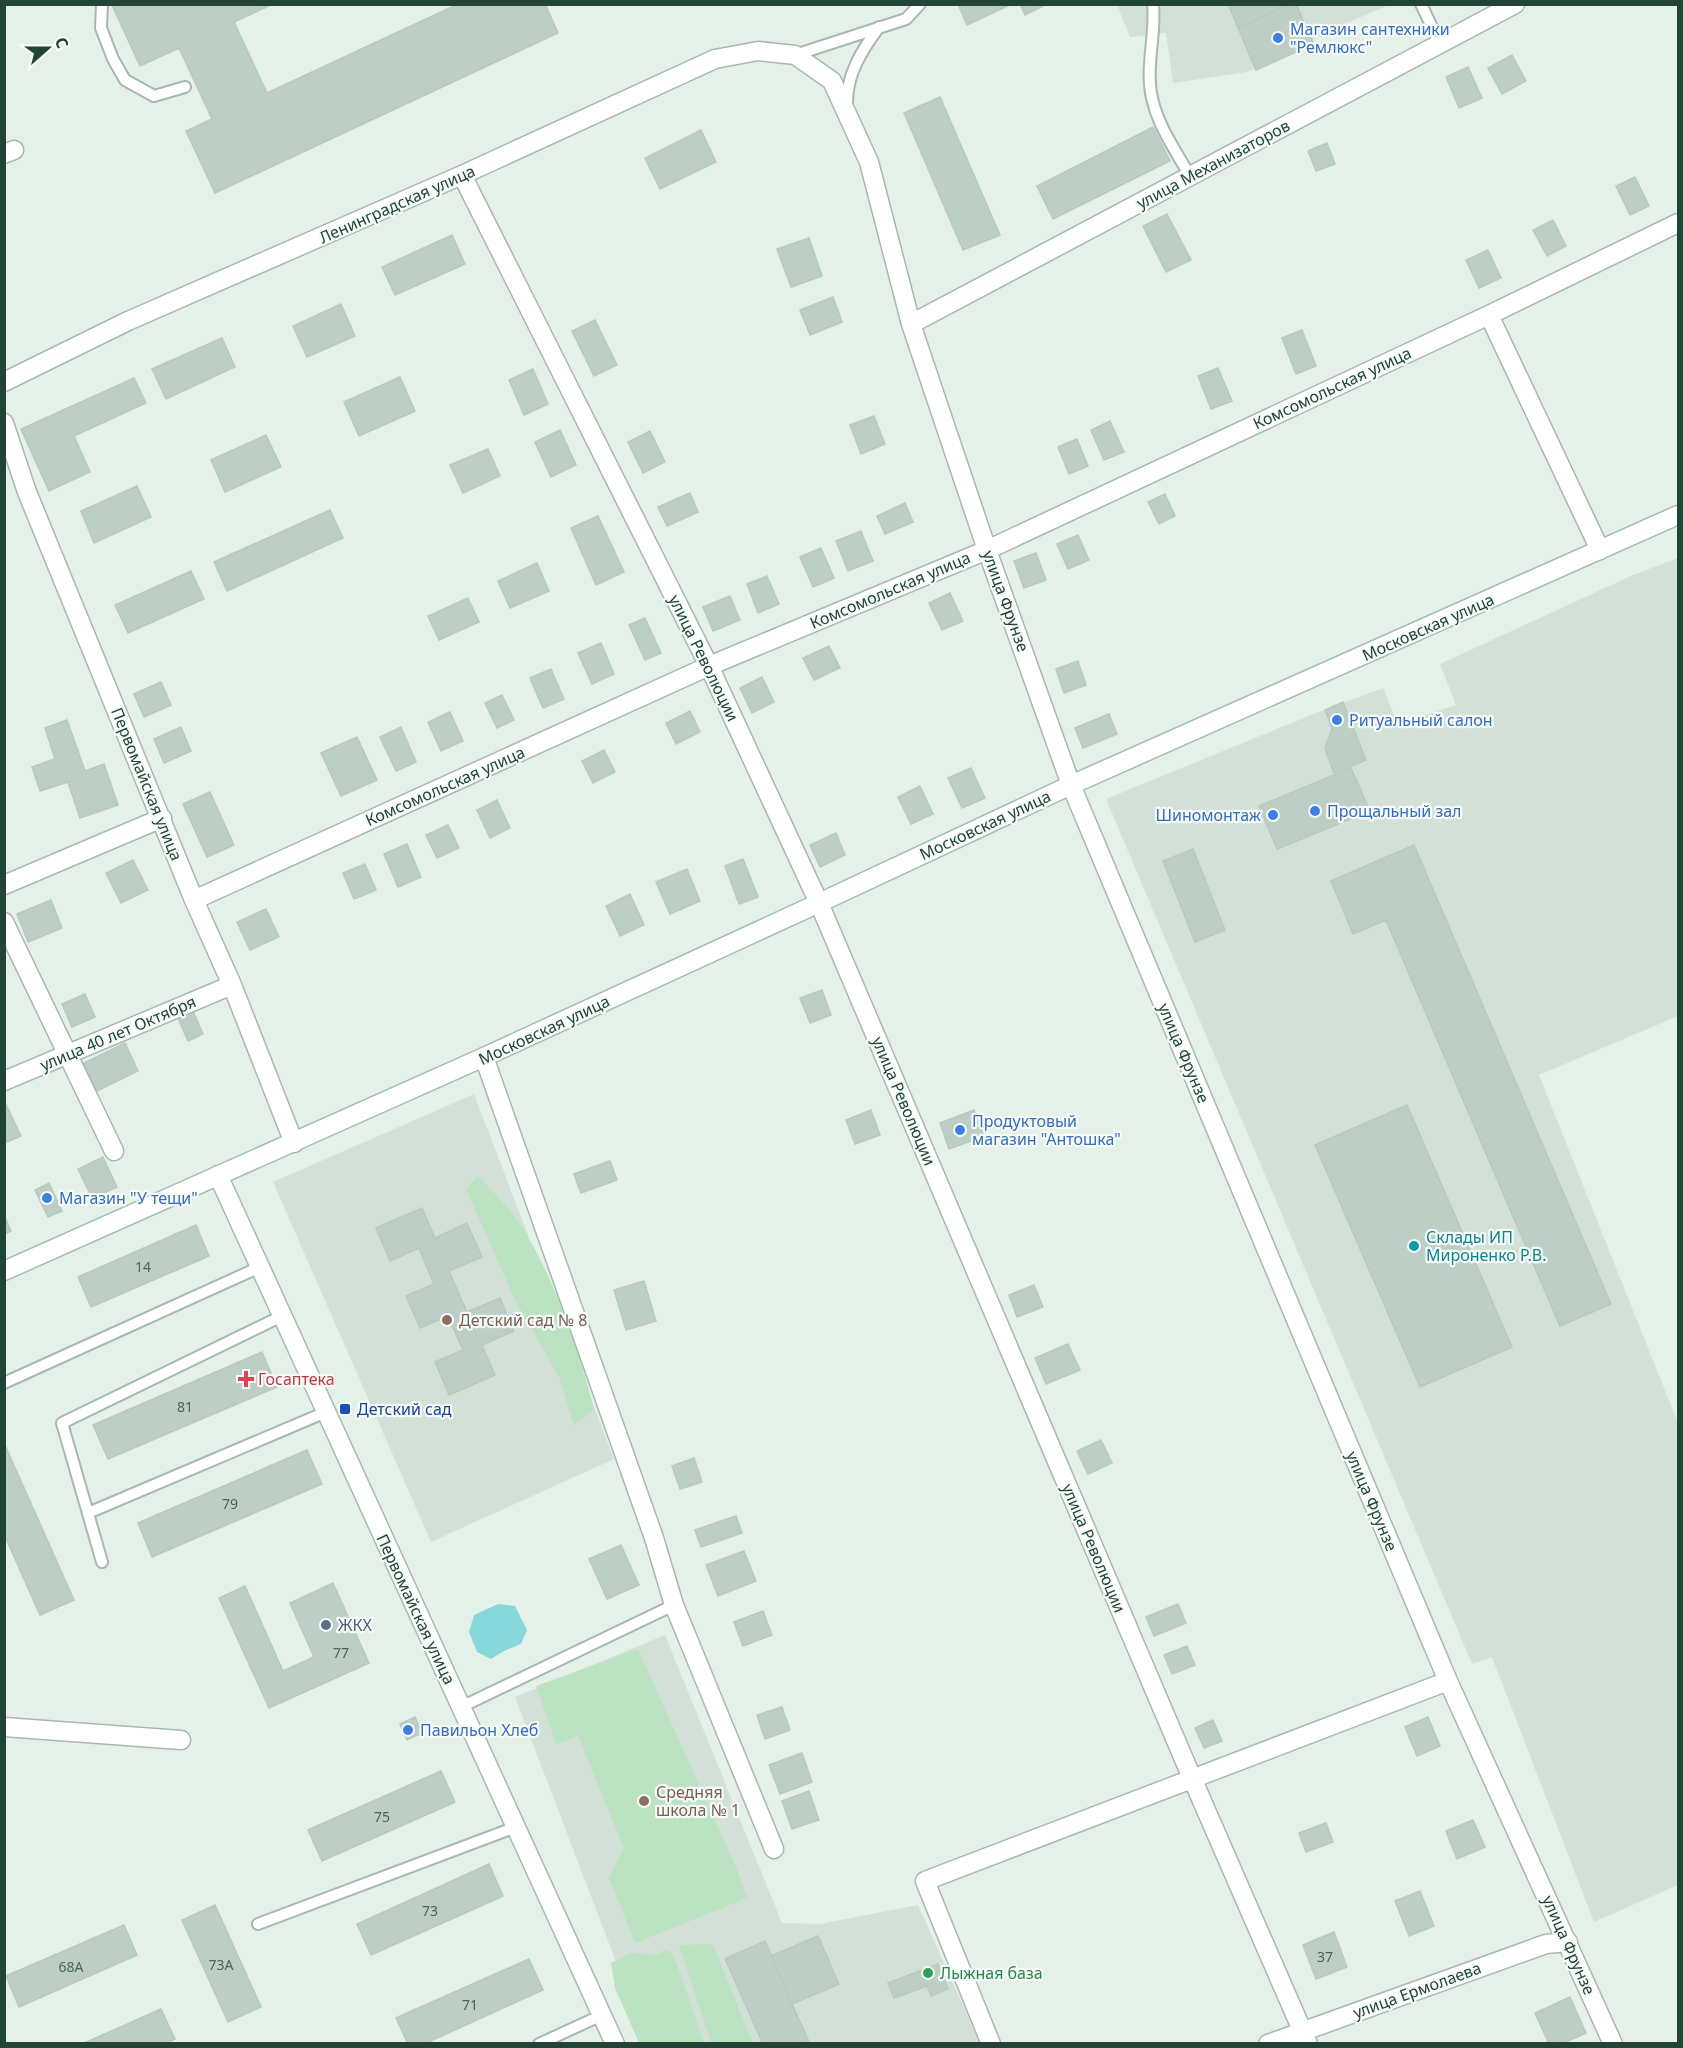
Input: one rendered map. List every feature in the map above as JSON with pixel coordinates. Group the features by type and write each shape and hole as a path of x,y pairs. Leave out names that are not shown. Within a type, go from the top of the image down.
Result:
{"street":[{"name":"улица Механизаторов","path":"911,324 1515,4"},
{"name":"Ленинградская улица","path":"4,382 128,321 462,175 715,59 758,51 795,55"},
{"name":"улица Фрунзе","path":"795,55 832,81 869,162 911,324 987,550 1071,785 1448,1681 1613,2043"},
{"name":"улица Революции","path":"462,175 709,666 819,903 1192,1778 1305,2037"},
{"name":"Комсомольская улица","path":"194,900 709,666 987,550 1489,315 1678,223"},
{"path":"1489,315 1600,550"},
{"name":"Первомайская улица","path":"4,423 27,492 294,1143"},
{"name":"Московская улица","path":"4,1271 484,1057 1071,785 1678,515"},
{"path":"4,885 162,818"},
{"path":"4,922 114,1151"},
{"name":"улица 40 лет Октября","path":"4,1081 231,985"},
{"path":"484,1057 650,1527 674,1605 774,1849"},
{"name":"Первомайская улица","path":"218,1175 615,2043"},
{"path":"992,2043 925,1881 1448,1681"},
{"path":"4,1727 181,1740"},
{"name":"улица Ермолаева","path":"1268,2043 1305,2037 1546,1944 1568,1941"}],"lane":[{"path":"102,4 102,28 113,59 125,80 154,96 185,87"},
{"path":"795,55 906,19 920,4"},
{"path":"1153,4 1155,20 1151,57 1151,92 1165,133 1190,176"},
{"path":"1421,4 1440,44"},
{"path":"848,116 847,96 855,65 879,27"},
{"path":"4,1383 260,1267"},
{"path":"102,1562 62,1423 282,1316"},
{"path":"88,1513 326,1412"},
{"path":"461,1707 674,1605"},
{"path":"258,1924 516,1827"},
{"path":"539,2043 602,2015"}],"shaded area":[{"path":"1117,5 1389,5 1333,29 1247,72 1173,83 1166,33 1130,37"},
{"path":"1678,558 1678,1016 1539,1075 1678,1423 1678,1885 1594,1922 1492,1657 1472,1664 1106,799 1383,688 1398,724 1456,705 1440,664 1633,575"},
{"name":"Детский сад № 8","path":"474,1094 614,1459 431,1542 273,1182"},
{"name":"Средняя школа № 1","path":"665,1635 782,1923 820,1924 918,1905 980,2043 647,2043 515,1697"}],"green space":[{"path":"478,1176 511,1211 528,1237 552,1284 572,1336 594,1409 574,1425 559,1377 516,1302 466,1189"},
{"path":"638,1649 738,1872 747,1898 635,1943 609,1878 624,1848 578,1736 556,1744 536,1686"},
{"path":"713,1944 753,2043 711,2043 679,1945"},
{"path":"667,1950 674,1956 704,2043 639,2043 615,1988 611,1963 631,1953 655,1955"}],"water":[{"path":"498,1604 515,1606 527,1630 521,1644 491,1659 477,1652 469,1632 474,1615"}],"building":[{"path":"273,4 234,22 267,93 458,4 545,4 558,33 215,193 186,131 212,119 179,48 140,66 112,5"},
{"path":"958,4 1012,4 967,25"},
{"path":"1020,4 1047,4 1025,15"},
{"path":"1228,4 1291,4 1238,28"},
{"path":"1291,4 1296,4 1314,44 1256,70 1238,28"},
{"path":"1512,55 1526,81 1502,94 1488,68"},
{"path":"1468,67 1482,98 1459,108 1446,77"},
{"path":"940,97 1000,235 963,250 904,113"},
{"path":"1153,127 1170,161 1053,219 1037,186"},
{"path":"701,130 716,162 660,189 645,158"},
{"path":"1327,143 1335,164 1316,171 1308,151"},
{"path":"1635,177 1649,206 1630,215 1616,186"},
{"path":"1167,214 1191,260 1166,272 1143,226"},
{"path":"1553,220 1566,246 1547,256 1533,230"},
{"path":"452,235 465,264 395,295 382,267"},
{"path":"809,238 822,276 791,287 777,249"},
{"path":"1488,250 1501,278 1479,288 1466,260"},
{"path":"833,297 842,322 810,335 800,310"},
{"path":"341,304 355,336 307,357 293,326"},
{"path":"595,320 617,365 594,376 572,331"},
{"path":"1302,330 1316,366 1296,374 1282,338"},
{"path":"222,338 235,367 166,399 152,369"},
{"path":"1218,368 1232,401 1211,409 1198,376"},
{"path":"533,369 548,404 524,415 509,380"},
{"path":"400,377 415,411 359,436 344,402"},
{"path":"134,378 146,403 74,436 90,472 49,491 21,429"},
{"path":"874,416 885,444 861,454 850,425"},
{"path":"1110,421 1124,452 1104,460 1091,430"},
{"path":"560,430 576,465 551,477 535,442"},
{"path":"650,431 665,462 643,473 628,442"},
{"path":"266,435 281,467 225,492 211,460"},
{"path":"1077,439 1088,466 1069,474 1058,447"},
{"path":"488,449 500,476 463,493 450,465"},
{"path":"137,486 151,517 94,543 81,511"},
{"path":"690,493 698,512 667,526 658,507"},
{"path":"1165,494 1175,516 1159,524 1148,502"},
{"path":"905,503 913,522 885,534 877,516"},
{"path":"330,510 343,538 227,591 214,562"},
{"path":"598,516 624,572 596,585 571,528"},
{"path":"861,531 873,561 848,571 836,541"},
{"path":"1078,535 1089,560 1068,569 1057,544"},
{"path":"821,548 834,578 813,587 800,557"},
{"path":"1036,553 1046,580 1024,588 1014,561"},
{"path":"537,563 549,591 510,608 498,581"},
{"path":"191,571 204,599 128,633 115,605"},
{"path":"767,576 779,604 758,613 747,584"},
{"path":"950,593 963,621 942,630 929,603"},
{"path":"730,596 740,620 713,631 703,607"},
{"path":"468,598 479,622 439,640 428,616"},
{"path":"645,618 661,653 645,660 629,625"},
{"path":"601,643 614,674 592,684 578,653"},
{"path":"829,646 840,668 814,680 803,658"},
{"path":"1078,661 1086,685 1064,693 1056,669"},
{"path":"551,669 564,699 543,708 530,678"},
{"path":"762,677 774,702 752,713 740,688"},
{"path":"161,682 171,705 144,717 134,694"},
{"path":"502,695 514,720 497,728 485,703"},
{"path":"1343,702 1366,760 1334,773 1325,749 1332,728 1325,710"},
{"path":"690,711 700,732 676,744 666,723"},
{"path":"450,712 463,741 441,751 428,722"},
{"path":"1109,714 1117,734 1083,748 1075,728"},
{"path":"67,720 85,771 104,764 118,805 80,818 68,782 40,791 32,767 55,759 45,728"},
{"path":"181,727 191,751 164,763 154,739"},
{"path":"401,727 416,762 396,771 380,737"},
{"path":"357,737 377,780 341,796 321,753"},
{"path":"604,750 615,772 593,783 582,761"},
{"path":"971,768 985,798 962,808 948,778"},
{"path":"1351,768 1370,811 1277,849 1259,806"},
{"path":"920,786 933,814 911,824 898,797"},
{"path":"210,792 234,845 207,857 183,804"},
{"path":"497,800 510,828 490,838 477,810"},
{"path":"448,825 459,848 437,858 426,835"},
{"path":"836,833 845,855 820,867 810,845"},
{"path":"407,844 421,877 398,887 384,854"},
{"path":"1414,845 1611,1304 1560,1326 1386,920 1353,934 1331,881"},
{"path":"1193,849 1225,930 1195,942 1163,861"},
{"path":"743,859 758,897 739,904 725,866"},
{"path":"133,860 148,890 121,903 106,873"},
{"path":"365,864 376,890 354,899 343,873"},
{"path":"687,869 700,901 670,914 656,882"},
{"path":"630,894 644,925 620,936 606,906"},
{"path":"51,900 62,928 28,942 17,914"},
{"path":"266,909 279,937 250,950 237,922"},
{"path":"822,990 831,1015 810,1023 800,998"},
{"path":"85,994 95,1017 72,1027 62,1004"},
{"path":"192,1009 203,1034 188,1041 177,1016"},
{"path":"125,1043 138,1071 97,1091 84,1063"},
{"path":"4,1100 21,1136 7,1142 4,1135"},
{"name":"Склады ИП Мироненко Р.В.","path":"1407,1105 1512,1347 1420,1387 1315,1145"},
{"path":"871,1110 880,1135 855,1144 846,1120"},
{"path":"974,1110 984,1136 949,1149 940,1123"},
{"path":"103,1157 117,1187 92,1198 78,1169"},
{"path":"610,1161 617,1180 581,1193 574,1174"},
{"path":"49,1183 62,1211 48,1217 35,1190"},
{"path":"422,1208 435,1238 467,1223 482,1257 449,1271 467,1312 500,1298 514,1331 482,1345 495,1375 449,1395 435,1362 463,1350 448,1316 420,1328 406,1296 434,1284 419,1248 390,1261 376,1228"},
{"path":"4,1215 11,1231 4,1234"},
{"path":"196,1225 209,1256 91,1307 78,1277"},
{"path":"644,1281 656,1321 626,1330 614,1290"},
{"path":"1034,1285 1043,1307 1017,1317 1009,1295"},
{"path":"1068,1344 1080,1370 1046,1384 1035,1358"},
{"path":"262,1352 277,1387 108,1459 93,1425"},
{"path":"1101,1440 1112,1463 1088,1474 1077,1451"},
{"path":"4,1443 74,1600 40,1615 4,1534"},
{"path":"307,1450 322,1484 152,1557 138,1523"},
{"path":"694,1458 702,1482 680,1489 672,1466"},
{"path":"736,1516 742,1533 701,1547 695,1530"},
{"path":"621,1545 639,1585 607,1599 589,1559"},
{"path":"744,1551 756,1581 718,1596 706,1565"},
{"name":"ЖКХ","path":"333,1583 369,1663 269,1708 219,1598 245,1586 283,1671 314,1657 290,1603"},
{"path":"1178,1604 1186,1623 1154,1636 1146,1617"},
{"path":"763,1611 772,1635 743,1646 734,1622"},
{"path":"1187,1646 1195,1665 1172,1674 1164,1655"},
{"path":"782,1707 790,1730 765,1739 757,1715"},
{"path":"415,1717 422,1733 407,1740 400,1724"},
{"path":"1428,1717 1440,1746 1417,1756 1405,1727"},
{"path":"1213,1720 1222,1741 1204,1748 1195,1728"},
{"path":"802,1753 812,1782 780,1794 769,1765"},
{"path":"441,1771 455,1802 322,1861 308,1830"},
{"path":"809,1791 819,1820 792,1829 782,1801"},
{"path":"1473,1820 1485,1847 1457,1859 1446,1831"},
{"path":"1326,1823 1333,1842 1306,1852 1299,1833"},
{"path":"489,1864 503,1896 371,1955 357,1924"},
{"path":"1420,1891 1434,1926 1409,1936 1395,1901"},
{"path":"215,1905 261,2007 228,2022 182,1920"},
{"path":"124,1925 137,1955 19,2007 6,1976"},
{"path":"1334,1932 1347,1967 1316,1979 1303,1945"},
{"path":"818,1936 839,1984 792,2004 771,1956"},
{"path":"765,1941 810,2044 763,2044 725,1959"},
{"path":"529,1959 543,1990 424,2044 408,2044 396,2018"},
{"name":"Лыжная база","path":"938,1964 948,1989 931,1996 927,1986 894,1998 888,1983"},
{"path":"1570,1997 1586,2033 1561,2044 1549,2044 1535,2013"},
{"path":"161,2009 175,2039 165,2044 82,2044"}],"place":[{"name":"Магазин сантехники \"Ремлюкс\"","path":"1278,38"},
{"name":"Ритуальный салон","path":"1337,720"},
{"name":"Прощальный зал","path":"1315,811"},
{"name":"Шиномонтаж","path":"1273,815"},
{"name":"Продуктовый магазин \"Антошка\"","path":"960,1130"},
{"name":"Магазин \"У тещи\"","path":"47,1198"},
{"name":"Склады ИП Мироненко Р.В.","path":"1414,1246"},
{"name":"Детский сад № 8","path":"447,1320"},
{"name":"Госаптека","path":"246,1379"},
{"name":"Детский сад","path":"345,1409"},
{"name":"ЖКХ","path":"326,1625"},
{"name":"Павильон Хлеб","path":"408,1730"},
{"name":"Средняя школа № 1","path":"644,1801"},
{"name":"Лыжная база","path":"928,1973"}]}
